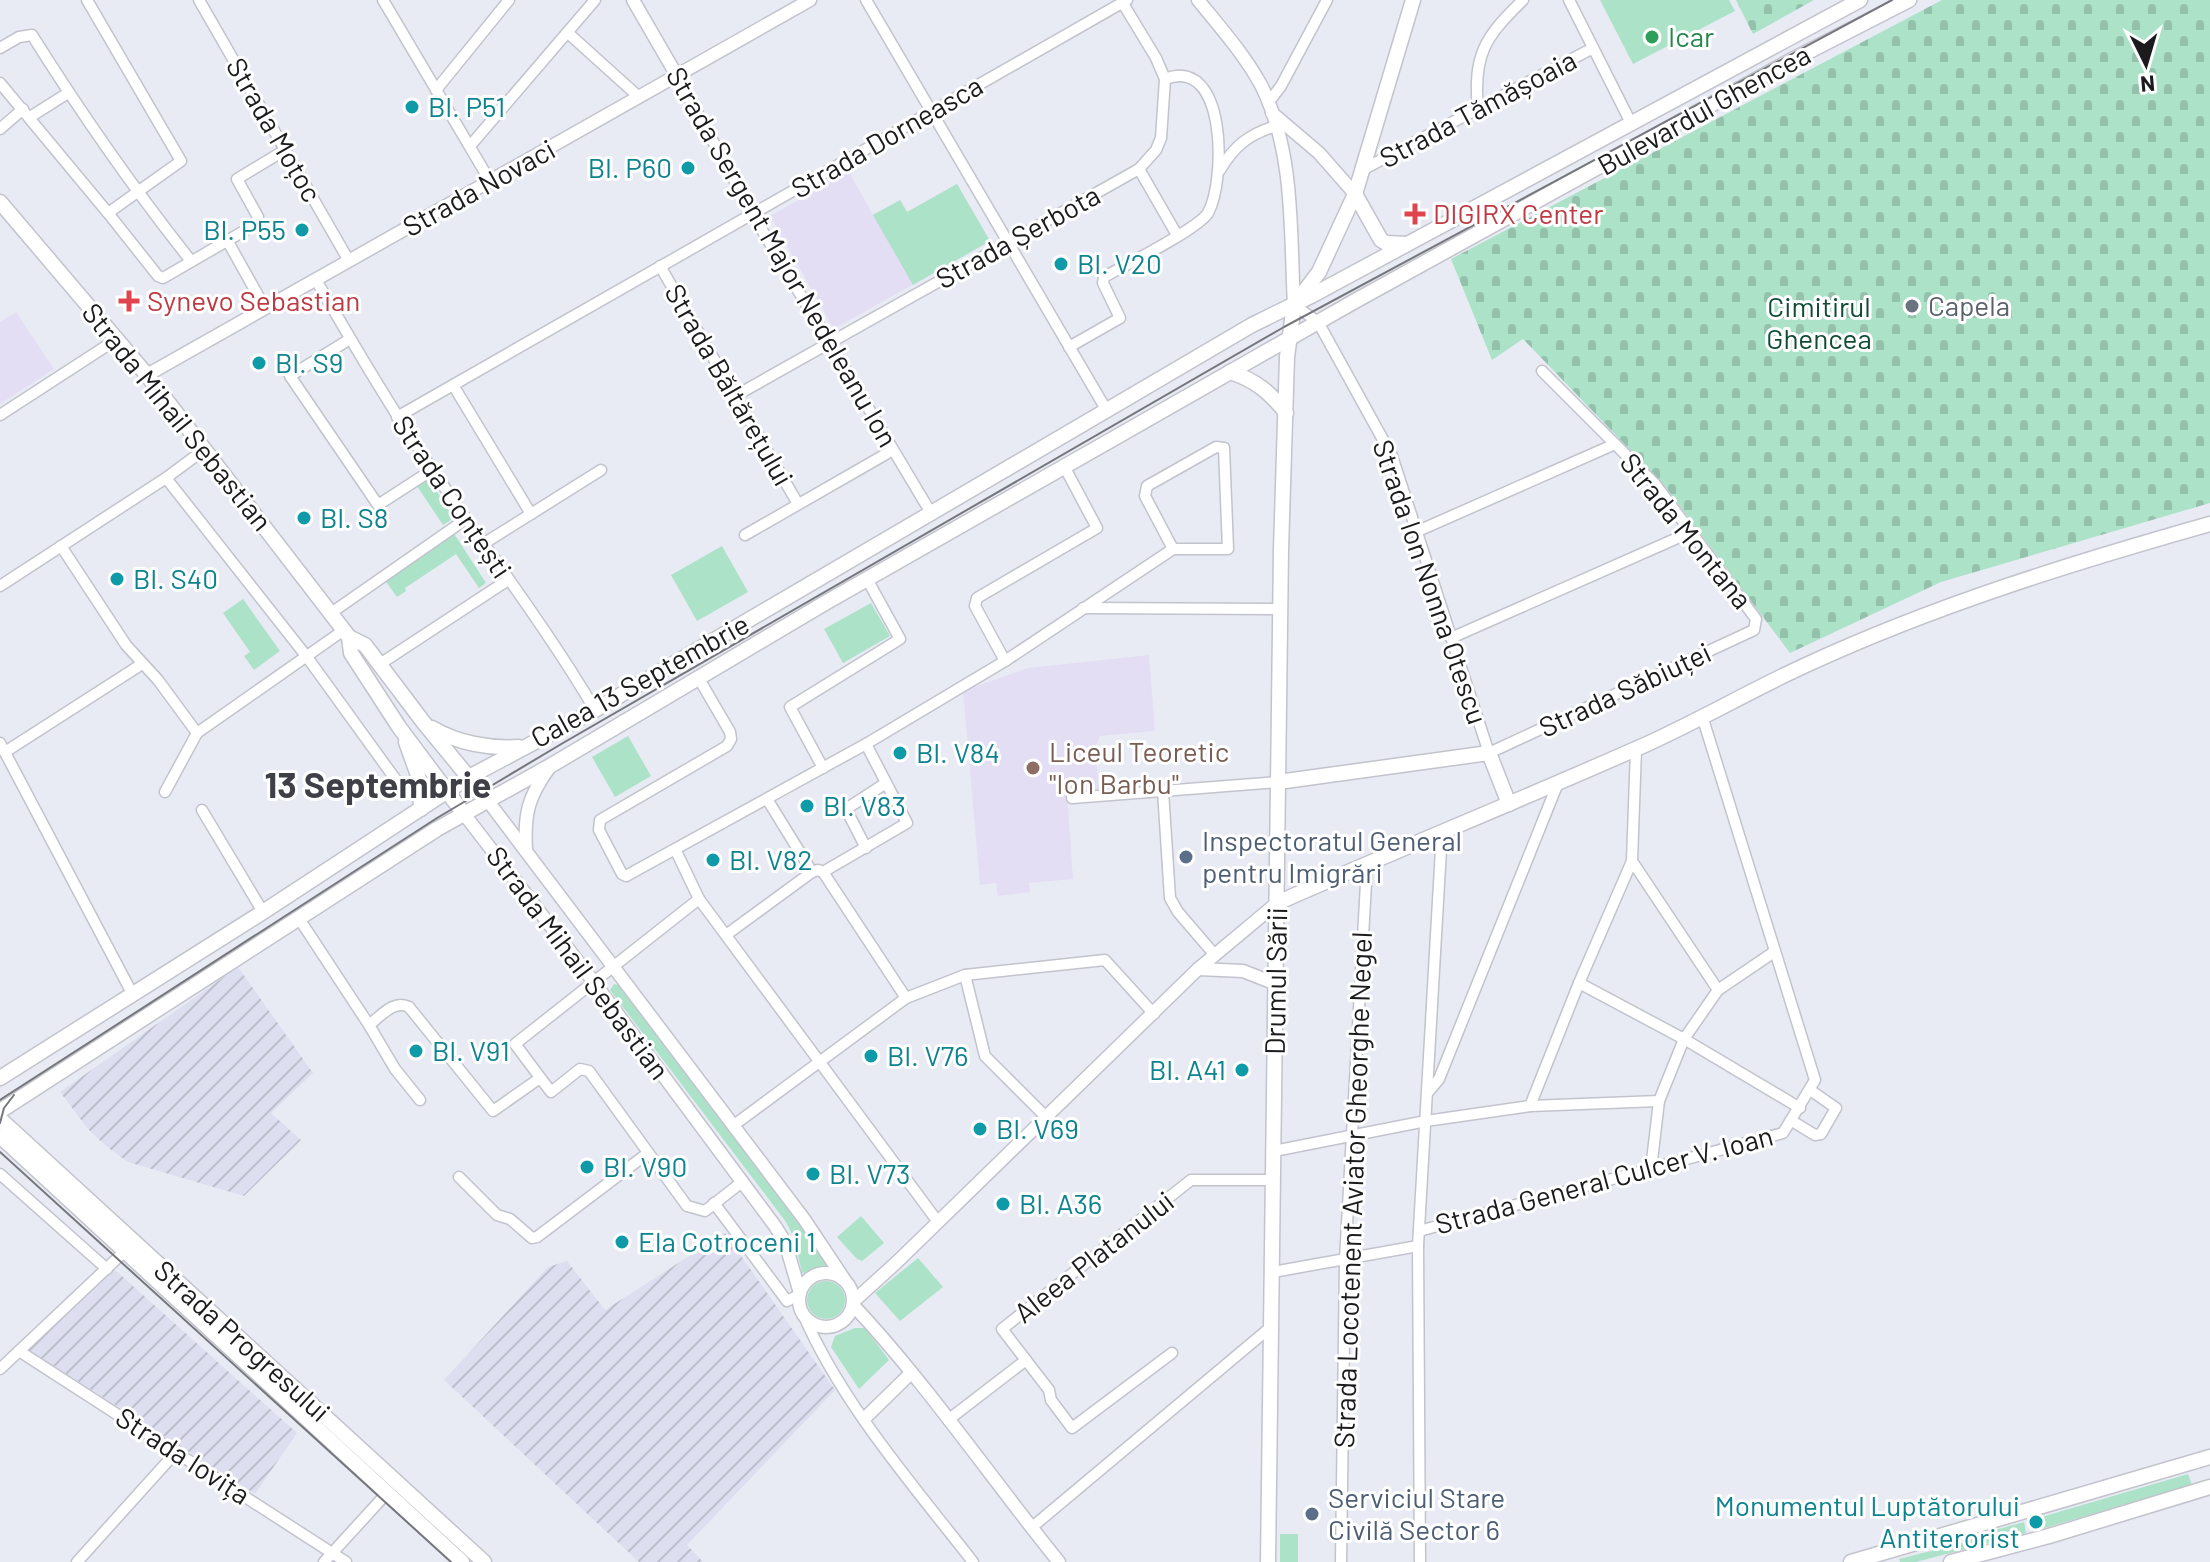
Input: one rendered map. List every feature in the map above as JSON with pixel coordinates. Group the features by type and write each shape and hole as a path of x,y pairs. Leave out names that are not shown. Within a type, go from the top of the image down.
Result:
{"main road":[{"path":"1294,305 1319,272 1355,194 1413,0"},
{"name":"Bulevardul Ghencea","path":"1294,305 1860,0"},
{"name":"Bulevardul Ghencea","path":"1289,339 1785,65 1909,0"},
{"path":"1774,46 1785,65"},
{"path":"1355,194 1381,240 1407,244"},
{"name":"Strada Mihail Sebastian","path":"0,202 147,375 347,633 365,645 488,801"},
{"name":"Drumul Sării","path":"1268,1562 1280,609 1289,339 1294,305"},
{"name":"Calea 13 Septembrie","path":"0,1078 469,777 595,710 1252,325 1294,305"},
{"name":"Calea 13 Septembrie","path":"0,1111 298,917 464,814 867,579 1289,339"},
{"path":"1230,372 1255,382 1286,413"},
{"path":"1277,903 1636,749 1703,719 1803,666 1966,598 2210,524"},
{"name":"Strada Mihail Sebastian","path":"347,633 351,653 399,727 464,814"},
{"path":"424,723 452,738 480,745 524,747"},
{"path":"399,727 420,781 421,809"},
{"path":"1278,782 1489,753"},
{"name":"Strada Ion Nonna Otescu","path":"1489,753 1509,804"},
{"name":"Strada Progresului","path":"0,1119 130,1247"},
{"name":"Strada Progresului","path":"0,1136 130,1247 392,1487 484,1562"},
{"path":"1859,1561 2210,1457"},
{"name":"Strada Progresului","path":"392,1487 462,1562"},
{"path":"1951,1562 2210,1487"}],"street":[{"path":"87,0 181,161 108,213"},
{"name":"Strada Moțoc","path":"199,0 349,261"},
{"path":"383,0 490,181"},
{"path":"436,90 509,0"},
{"path":"470,146 595,0"},
{"name":"Strada Sergent Major Nedeleanu Ion","path":"633,0 753,213 931,513"},
{"path":"792,11 801,0"},
{"name":"Strada Novaci","path":"147,375 810,0"},
{"path":"866,0 1107,411"},
{"path":"1198,0 1250,67 1272,114 1290,198 1294,305 1318,322"},
{"path":"1218,173 1234,149 1257,132 1272,114 1281,86 1327,0"},
{"path":"1478,110 1477,71 1483,49 1502,20 1523,0"},
{"path":"1569,0 1631,123"},
{"path":"1069,347 1120,318 1103,283 1104,277 1202,220 1208,213 1218,173 1218,138 1205,91 1200,84 1185,76 1165,79 1124,1"},
{"name":"Strada Dorneasca","path":"397,417 1124,1"},
{"path":"568,33 639,97"},
{"path":"0,48 19,37 32,35 136,191 191,261"},
{"name":"Strada Tămășoaia","path":"1364,169 1593,48"},
{"name":"Strada Șerbota","path":"735,396 1139,169 1156,150 1161,138 1165,79"},
{"path":"0,83 158,276 167,278 259,221 237,179 285,150"},
{"path":"0,129 68,93"},
{"path":"1272,114 1319,153 1355,194"},
{"path":"1139,169 1177,235"},
{"path":"227,240 265,308"},
{"name":"Strada Băltărețului","path":"660,266 798,504"},
{"name":"Strada Conțești","path":"316,280 397,417 508,580 527,602 595,710"},
{"name":"Strada Ion Nonna Otescu","path":"1318,322 1392,456 1489,753"},
{"path":"0,415 117,339"},
{"path":"350,339 290,376 378,505 432,470"},
{"name":"Strada Montana","path":"1542,371 1655,484 1757,624"},
{"path":"453,385 531,514"},
{"path":"1418,531 1615,444"},
{"path":"698,677 730,732 731,739 727,746 600,820 599,825 611,852 626,876 866,744 1005,661 1173,549 1228,549 1226,452 1221,446 1147,486 1145,496 1173,549"},
{"path":"0,586 166,478 205,449"},
{"name":"Strada Băltărețului","path":"745,535 893,450"},
{"path":"1005,661 975,606 977,598 1097,528 1065,468"},
{"path":"483,544 601,470"},
{"name":"Strada Mihail Sebastian","path":"166,478 307,657 396,780"},
{"path":"331,613 466,519"},
{"path":"1451,638 1691,532"},
{"path":"61,546 126,645 158,680 197,733"},
{"path":"823,768 790,707 900,639 867,579"},
{"path":"380,664 508,580"},
{"path":"1083,608 1280,609"},
{"name":"Strada Săbiuței","path":"1489,753 1754,630 1757,624"},
{"path":"165,792 197,733 347,633"},
{"path":"133,995 3,747 142,664"},
{"path":"1703,719 1815,1080 1810,1090 1836,1108 1821,1134 1815,1135 1792,1121"},
{"path":"726,935 817,872 907,823 866,744"},
{"path":"1530,1106 1632,861 1636,749"},
{"name":"Strada Mihail Sebastian","path":"526,850 528,805 550,766"},
{"path":"1072,798 1278,782"},
{"path":"866,848 846,809 886,783"},
{"path":"1428,1093 1439,1079 1558,783"},
{"path":"1163,791 1170,898 1214,954"},
{"path":"767,799 906,998"},
{"name":"Strada Mihail Sebastian","path":"488,801 804,1219 846,1282"},
{"path":"202,810 263,912"},
{"name":"Strada Mihail Sebastian","path":"464,814 593,981 785,1242 800,1294"},
{"path":"1420,1562 1418,1246 1442,832"},
{"path":"676,851 699,899 938,1222"},
{"path":"1632,861 1718,990"},
{"name":"Strada Locotenent Aviator Gheorghe Negel","path":"1341,1562 1345,1260 1367,865"},
{"path":"699,899 515,1044 551,1092 580,1069 589,1071 687,1206 705,1211 742,1182"},
{"path":"803,1314 816,1326 834,1327 848,1317 854,1303 870,1287 1198,969 1277,903"},
{"path":"298,917 395,1069 420,1100"},
{"path":"1651,1169 1659,1101 1684,1039 1718,990 1774,952"},
{"path":"734,1125 906,998 962,976 1105,960 1154,1014"},
{"path":"1198,969 1243,971 1276,984"},
{"path":"962,976 985,1056 1046,1117"},
{"path":"1579,983 1684,1039 1800,1108"},
{"path":"369,1025 396,1004 404,1003 493,1111 540,1078"},
{"name":"Strada General Culcer V. Ioan","path":"1419,1231 1783,1133 1810,1090"},
{"path":"1274,1151 1426,1121 1530,1106 1659,1101"},
{"path":"459,1177 497,1215 510,1219 532,1238 648,1153"},
{"path":"0,1174 107,1269"},
{"name":"Aleea Platanului","path":"948,1420 1026,1360 1002,1329 1191,1180 1274,1180"},
{"path":"714,1203 787,1301 800,1294"},
{"name":"Strada General Culcer V. Ioan","path":"1273,1272 1418,1246"},
{"path":"0,1369 130,1247"},
{"path":"870,1287 861,1288 836,1274 818,1274 804,1285 800,1294 803,1314 818,1347 865,1418 973,1562"},
{"path":"846,1282 854,1303 1059,1562"},
{"path":"1031,1528 1272,1326"},
{"name":"Strada Iovița","path":"19,1351 346,1562"},
{"path":"1026,1360 1072,1428 1172,1353"},
{"path":"865,1418 911,1373"},
{"path":"77,1562 177,1451"},
{"path":"324,1562 392,1487"}],"shaded area":[{"path":"849,172 873,215 900,200 907,212 957,184 990,241 834,329 770,216"},
{"path":"16,312 54,369 0,404 0,322"},
{"name":"Liceul Teoretic \"Ion Barbu\"","path":"1149,655 1155,731 1100,736 1095,747 1099,789 1067,793 1073,879 1029,883 1030,892 998,896 996,883 980,885 963,691 1028,668"},
{"path":"238,967 313,1073 271,1113 301,1140 244,1196 128,1162 88,1129 60,1092"},
{"path":"725,1233 835,1390 687,1545 703,1562 639,1562 444,1380 548,1267 567,1261 605,1310"},
{"path":"114,1269 297,1433 255,1494 29,1350"}],"green space":[{"name":"Icar","path":"1600,0 1729,0 1735,11 1633,64"},
{"path":"1736,0 1814,0 1753,34"},
{"name":"Cimitirul Ghencea","path":"1942,0 2210,0 2210,503 1941,582 1790,653 1664,485 1523,339 1492,360 1451,259"},
{"path":"957,184 990,241 913,285 873,215 900,200 907,212"},
{"path":"427,476 454,518 443,525 415,483"},
{"path":"453,532 486,583 479,588 456,554 405,588 406,591 397,597 384,579"},
{"path":"722,546 748,592 697,621 671,575"},
{"path":"243,599 280,651 254,670 244,656 250,652 223,613"},
{"path":"871,603 890,636 843,663 824,629"},
{"path":"628,736 651,776 615,797 592,757"},
{"path":"614,984 618,985 828,1262 826,1268 802,1273 794,1238 786,1222 610,990"},
{"path":"861,1216 884,1243 862,1261 837,1237"},
{"path":"918,1258 943,1287 900,1321 875,1293"},
{"path":"826,1281 840,1286 845,1300 840,1314 826,1319 812,1314 807,1300 812,1286"},
{"path":"855,1328 865,1328 889,1360 859,1389 831,1347 835,1336"},
{"path":"2188,1474 2192,1485 2041,1529 2038,1518"},
{"path":"2024,1522 2026,1533 1916,1562 1900,1562 1899,1559 1962,1543 1981,1534"},
{"path":"1280,1534 1298,1534 1298,1562 1280,1562"}],"tram line":[{"path":"0,1100 437,818 563,743 1284,327 1892,0"},
{"path":"0,1123 4,1108 14,1095"},
{"path":"0,1152 451,1562"}],"place":[{"name":"Icar","path":"1652,37"},
{"name":"Bl. P51","path":"412,107"},
{"name":"Bl. P60","path":"688,168"},
{"name":"DIGIRX Center","path":"1415,214"},
{"name":"Bl. P55","path":"302,230"},
{"name":"Bl. V20","path":"1061,264"},
{"name":"Synevo Sebastian","path":"129,301"},
{"name":"Capela","path":"1912,306"},
{"name":"Bl. S9","path":"259,363"},
{"name":"Bl. S8","path":"304,518"},
{"name":"Bl. S40","path":"117,579"},
{"name":"Bl. V84","path":"900,753"},
{"name":"Liceul Teoretic \"Ion Barbu\"","path":"1033,768"},
{"name":"Bl. V83","path":"807,806"},
{"name":"Inspectoratul General pentru Imigrări","path":"1186,857"},
{"name":"Bl. V82","path":"713,860"},
{"name":"Bl. V91","path":"416,1051"},
{"name":"Bl. V76","path":"871,1056"},
{"name":"Bl. A41","path":"1242,1070"},
{"name":"Bl. V69","path":"980,1129"},
{"name":"Bl. V90","path":"587,1167"},
{"name":"Bl. V73","path":"813,1174"},
{"name":"Bl. A36","path":"1003,1204"},
{"name":"Ela Cotroceni 1","path":"622,1242"},
{"name":"Serviciul Stare Civilă Sector 6","path":"1312,1514"},
{"name":"Monumentul Luptătorului Antiterorist","path":"2036,1522"}],"district":[{"name":"13 Septembrie","path":"378,785"}]}
